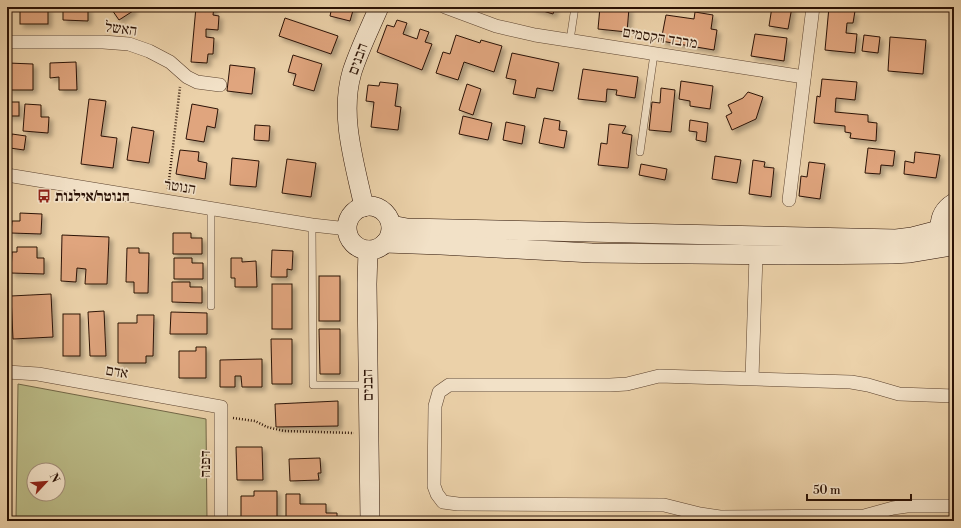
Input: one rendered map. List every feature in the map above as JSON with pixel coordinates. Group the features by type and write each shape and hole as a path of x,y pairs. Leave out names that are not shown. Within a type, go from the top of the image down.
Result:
{"street":[{"name":"הבנים","path":"364,207 348,129 346,107 352,72 379,7"},
{"name":"מרבד הקסמים","path":"445,7 496,26 535,35 804,77"},
{"path":"789,200 813,7"},
{"name":"האשל","path":"7,42 103,42 129,44 149,51 170,62 187,77 197,82 220,85"},
{"name":"הנוטר","path":"7,175 312,225 348,229"},
{"path":"946,243 940,221 944,212 954,203"},
{"path":"376,247 390,234 391,225 385,212 370,206 364,207 355,211 350,217 348,229 351,241 358,247 376,247 441,245 592,253 869,256 910,253 946,243"},
{"path":"391,225 407,228 896,239 912,237 946,243"},
{"name":"הבנים","path":"370,521 367,284 376,247"},
{"path":"752,378 756,255"},
{"name":"אדם","path":"7,372 38,374 221,412"},
{"path":"954,396 899,394 868,385 851,382 752,378 659,376 627,384 610,385 449,385 438,392 435,406 434,486 437,494 443,502 458,504 664,505 700,514 720,517 864,516 893,508 907,506 954,506"},
{"name":"דפנה","path":"220,521 221,412"}],"lane":[{"path":"570,40 575,7"},
{"path":"640,152 654,54"},
{"path":"211,209 211,306"},
{"path":"312,225 313,385 368,385"}],"path":[{"path":"166,201 182,72"},
{"path":"221,412 255,421 267,427 284,431 369,434"}],"green space":[{"path":"18,384 206,419 207,521 74,521 16,519"}],"building":[{"path":"20,7 48,7 48,24 20,24"},
{"path":"63,7 88,7 88,21 63,20"},
{"path":"110,7 133,7 133,11 119,20"},
{"path":"196,7 214,7 213,15 219,16 218,30 206,29 206,37 214,38 213,54 208,54 207,63 191,62"},
{"path":"332,7 354,7 350,21 330,16"},
{"path":"530,7 555,7 553,14"},
{"path":"600,7 629,8 627,32 598,29"},
{"path":"772,7 792,7 788,29 769,26"},
{"path":"829,7 847,7 846,11 855,11 853,23 847,23 846,33 857,34 855,53 825,50"},
{"path":"695,12 713,15 711,29 717,30 714,50 661,41 666,15 694,19"},
{"path":"285,18 338,36 331,54 279,36"},
{"path":"397,20 407,23 403,34 417,39 420,29 429,32 425,42 432,44 422,70 377,52 387,25 394,27"},
{"path":"755,34 787,38 784,61 751,56"},
{"path":"456,35 480,43 481,40 502,46 494,72 464,62 458,80 436,73 443,52 450,54"},
{"path":"864,35 880,37 878,53 862,51"},
{"path":"890,37 926,40 923,74 888,71"},
{"path":"512,53 559,63 553,91 537,88 535,98 513,94 516,80 506,78"},
{"path":"293,55 322,64 314,91 293,85 296,74 288,72"},
{"path":"76,62 77,90 59,90 59,77 50,78 50,63"},
{"path":"8,63 33,64 33,90 8,90"},
{"path":"230,65 255,68 252,94 227,91"},
{"path":"583,69 638,77 635,98 616,95 617,90 607,89 606,102 578,99"},
{"path":"822,79 857,82 855,100 836,98 835,112 868,115 868,122 877,123 876,141 850,138 851,133 845,132 845,126 814,123 817,96 820,97"},
{"path":"681,81 713,86 710,109 690,106 690,101 679,99"},
{"path":"380,82 398,84 395,106 401,107 398,130 371,127 374,102 366,101 368,85 379,86"},
{"path":"467,84 481,89 473,115 459,110"},
{"path":"661,88 675,90 671,132 649,130 652,102 660,103"},
{"path":"748,92 763,97 756,119 732,130 726,116 732,113 728,105 743,98"},
{"path":"89,99 106,101 101,136 117,138 113,168 81,164"},
{"path":"7,102 19,102 19,116 7,116"},
{"path":"25,104 41,105 41,117 49,117 48,133 23,131"},
{"path":"192,104 218,109 215,128 207,126 204,142 186,139"},
{"path":"463,116 492,123 488,140 459,134"},
{"path":"544,118 560,121 559,130 567,131 564,148 539,143"},
{"path":"690,120 708,123 706,142 696,140 697,132 689,131"},
{"path":"506,122 525,126 522,144 503,140"},
{"path":"609,124 626,126 622,133 632,135 628,168 598,165 601,143 607,144"},
{"path":"255,125 270,126 269,141 254,140"},
{"path":"132,127 154,131 149,163 127,160"},
{"path":"12,134 26,136 24,150 10,148"},
{"path":"868,148 895,151 893,166 881,165 880,174 865,173"},
{"path":"180,150 199,152 198,161 207,163 205,179 176,174"},
{"path":"915,152 940,155 936,178 904,174 905,161 914,163"},
{"path":"715,156 741,160 737,183 712,179"},
{"path":"232,158 259,161 256,187 230,185"},
{"path":"287,159 316,163 311,197 282,193"},
{"path":"753,160 765,162 764,167 774,168 771,197 749,194"},
{"path":"809,162 825,164 820,199 799,196 801,176 807,177"},
{"path":"641,164 667,169 665,180 639,175"},
{"path":"20,213 42,214 41,234 11,233 12,221 20,221"},
{"path":"173,233 191,233 191,238 202,238 202,254 173,254"},
{"path":"62,235 109,237 107,284 85,284 86,269 77,268 76,282 61,281"},
{"path":"17,247 37,247 37,258 44,258 44,274 11,273 12,252 17,252"},
{"path":"127,248 139,248 139,253 149,253 148,293 134,293 134,282 126,282"},
{"path":"272,250 293,251 292,270 287,269 287,277 271,277"},
{"path":"174,258 192,258 192,263 203,263 203,279 174,279"},
{"path":"231,258 242,258 242,262 256,261 257,287 235,287 235,278 231,278"},
{"path":"319,276 340,276 340,321 319,321"},
{"path":"172,282 190,282 190,287 202,287 202,303 172,302"},
{"path":"272,284 292,284 292,329 272,329"},
{"path":"51,294 53,337 13,339 11,296"},
{"path":"104,311 106,356 90,356 88,312"},
{"path":"171,312 207,313 207,334 170,334"},
{"path":"63,314 80,314 80,356 63,356"},
{"path":"137,315 154,315 153,356 146,356 146,363 118,363 118,323 137,323"},
{"path":"319,329 340,329 340,374 320,374"},
{"path":"271,339 292,339 292,384 272,384"},
{"path":"196,347 206,347 206,378 179,378 179,351 196,351"},
{"path":"262,359 262,387 242,387 241,376 235,376 235,387 220,387 220,360"},
{"path":"338,401 338,426 276,427 275,404"},
{"path":"236,447 262,447 263,480 237,480"},
{"path":"320,458 321,473 318,473 319,480 290,481 289,459"},
{"path":"254,491 277,491 277,517 265,517 265,521 241,521 241,496 254,496"},
{"path":"286,494 300,494 300,504 326,504 326,513 337,513 337,521 286,521"}],"place":[{"name":"הנוטר/אילנות","path":"44,196"}]}
